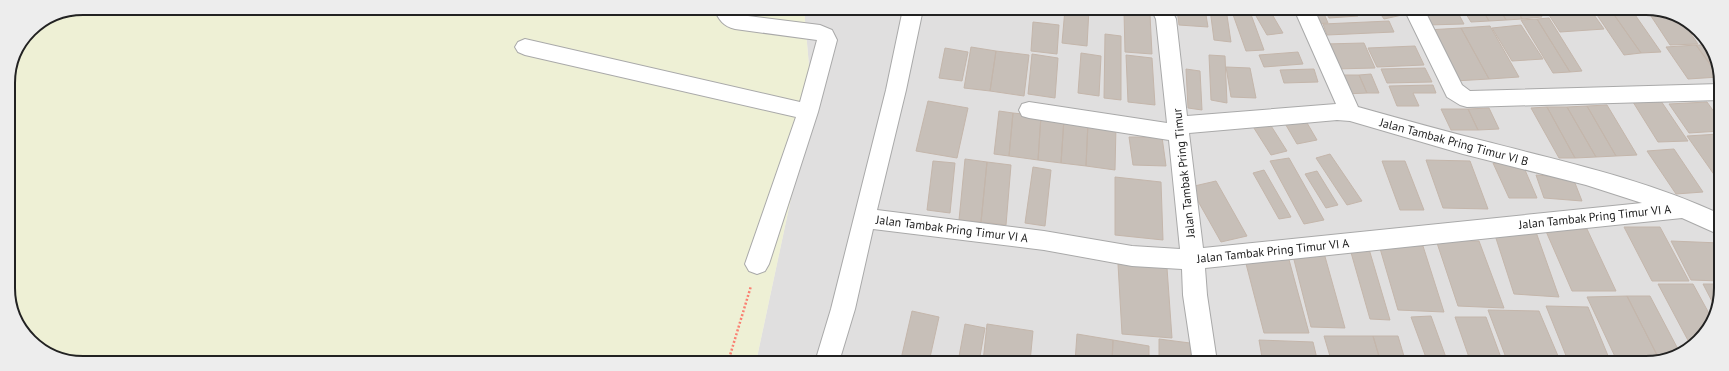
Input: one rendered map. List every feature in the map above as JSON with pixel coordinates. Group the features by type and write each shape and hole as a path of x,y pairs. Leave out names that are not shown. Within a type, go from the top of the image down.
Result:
{"street":[{"path":"727,15 735,22 820,32 825,35 827,40 808,112 757,264"},
{"path":"829,356 843,309 896,90 912,15"},
{"name":"Jalan Tambak Pring Timur","path":"1164,15 1166,19 1179,129 1193,259 1195,295 1204,356"},
{"path":"1307,15 1350,113"},
{"path":"1417,15 1454,91 1467,100 1714,92"},
{"path":"525,47 808,112"},
{"name":"Jalan Tambak Pring Timur VI B","path":"1028,110 1179,129 1337,112 1350,113 1463,145 1586,176 1684,208 1714,222"},
{"name":"Jalan Tambak Pring Timur VI A","path":"864,218 1014,238 1033,238 1131,256 1168,259 1193,259 1684,208"}],"path":[{"path":"730,356 757,264"}],"shaded area":[{"path":"805,15 1659,16 1676,22 1694,35 1707,53 1713,70 1713,301 1705,322 1697,333 1687,342 1668,352 1646,356 757,356 812,100"}],"green space":[{"path":"805,15 812,100 757,356 83,356 70,355 57,351 42,342 24,322 16,301 15,79 17,66 22,53 38,32 49,24 70,16"}],"building":[{"path":"1064,15 1089,15 1087,46 1062,43"},
{"path":"1124,15 1150,15 1152,54 1125,52"},
{"path":"1178,15 1206,15 1208,27 1179,25"},
{"path":"1211,15 1227,15 1231,42 1214,40"},
{"path":"1233,15 1251,15 1264,50 1246,51"},
{"path":"1255,15 1272,15 1283,33 1267,35"},
{"path":"1310,15 1325,15 1328,23 1314,24"},
{"path":"1327,15 1358,16 1329,18"},
{"path":"1381,15 1402,15 1384,19"},
{"path":"1422,15 1459,15 1464,24 1427,25"},
{"path":"1467,15 1486,15 1489,21 1471,22"},
{"path":"1486,15 1503,15 1506,20 1489,21"},
{"path":"1503,15 1520,15 1522,19 1506,20"},
{"path":"1520,15 1541,15 1542,17 1522,19"},
{"path":"1549,15 1594,15 1604,29 1560,32"},
{"path":"1597,15 1614,15 1641,53 1624,55"},
{"path":"1614,15 1635,15 1661,52 1641,53"},
{"path":"1651,15 1659,16 1676,22 1688,30 1698,44 1670,45"},
{"path":"1549,18 1582,71 1570,72 1537,19"},
{"path":"1537,19 1570,72 1553,73 1521,20"},
{"path":"1389,21 1394,32 1327,35 1323,24"},
{"path":"1033,22 1059,25 1057,54 1031,51"},
{"path":"1521,25 1543,59 1512,61 1492,28"},
{"path":"1490,26 1519,77 1489,79 1461,28"},
{"path":"1461,28 1489,79 1454,81 1427,30"},
{"path":"1105,34 1121,36 1121,100 1104,98"},
{"path":"1364,43 1375,68 1335,69 1325,44"},
{"path":"1696,45 1712,67 1714,77 1688,79 1666,47"},
{"path":"1696,45 1702,45 1707,53 1712,66"},
{"path":"1415,46 1424,65 1377,67 1368,48"},
{"path":"971,47 996,51 990,91 964,88"},
{"path":"945,48 968,52 962,81 939,78"},
{"path":"996,51 1029,55 1024,96 990,91"},
{"path":"1298,52 1303,64 1264,67 1259,55"},
{"path":"1081,53 1101,56 1099,96 1078,93"},
{"path":"1032,54 1058,58 1055,98 1028,94"},
{"path":"1126,55 1152,58 1155,105 1128,102"},
{"path":"1209,55 1225,56 1227,103 1211,100"},
{"path":"1226,67 1250,68 1256,98 1231,97"},
{"path":"1425,68 1432,82 1387,83 1381,69"},
{"path":"1186,69 1200,71 1202,110 1188,108"},
{"path":"1314,69 1318,82 1284,83 1280,70"},
{"path":"1371,74 1379,93 1367,93 1359,75"},
{"path":"1337,75 1359,75 1367,93 1344,94"},
{"path":"1433,85 1436,93 1413,93 1419,106 1397,106 1389,86"},
{"path":"928,101 968,108 957,158 916,151"},
{"path":"1661,101 1688,141 1658,142 1633,102"},
{"path":"1707,102 1714,112 1714,131 1689,133 1669,104"},
{"path":"1607,105 1637,155 1616,156 1587,106"},
{"path":"1587,106 1616,156 1596,157 1567,107"},
{"path":"1547,107 1575,158 1559,158 1531,108"},
{"path":"1547,107 1567,107 1596,157 1575,158"},
{"path":"1489,108 1499,129 1478,130 1468,109"},
{"path":"1441,109 1468,109 1478,130 1451,130"},
{"path":"999,111 1013,113 1009,156 994,154"},
{"path":"1013,113 1041,116 1038,160 1009,156"},
{"path":"1041,116 1064,119 1061,163 1038,160"},
{"path":"1303,116 1317,140 1297,144 1283,120"},
{"path":"1064,119 1088,122 1086,166 1061,163"},
{"path":"1268,121 1287,151 1271,155 1252,125"},
{"path":"1088,122 1116,126 1115,170 1086,166"},
{"path":"1714,134 1714,174 1687,136"},
{"path":"1129,137 1162,137 1166,166 1133,165"},
{"path":"1674,149 1703,192 1676,194 1647,151"},
{"path":"1330,154 1362,201 1347,205 1316,158"},
{"path":"1289,158 1324,220 1304,224 1270,161"},
{"path":"965,159 987,162 981,222 959,220"},
{"path":"1426,160 1470,161 1488,209 1443,208"},
{"path":"933,161 955,163 950,213 927,210"},
{"path":"1382,161 1405,161 1424,210 1400,210"},
{"path":"987,162 1011,165 1006,225 981,222"},
{"path":"1493,163 1522,163 1537,198 1509,198"},
{"path":"1033,167 1051,170 1045,226 1025,223"},
{"path":"1264,170 1291,217 1279,219 1253,173"},
{"path":"1317,171 1338,205 1326,208 1305,174"},
{"path":"1536,175 1573,178 1582,201 1544,198"},
{"path":"1115,177 1161,182 1163,240 1115,235"},
{"path":"1216,181 1247,236 1221,242 1190,187"},
{"path":"1624,227 1660,227 1689,281 1652,281"},
{"path":"1493,229 1536,232 1559,297 1514,294"},
{"path":"1545,229 1587,229 1616,291 1572,291"},
{"path":"1436,240 1479,241 1504,308 1458,306"},
{"path":"1671,241 1714,243 1714,281 1691,280"},
{"path":"1379,245 1423,246 1444,312 1398,310"},
{"path":"1350,249 1369,249 1390,320 1370,319"},
{"path":"1292,252 1324,253 1345,328 1311,327"},
{"path":"1244,256 1288,256 1309,333 1264,333"},
{"path":"1118,264 1167,268 1172,338 1122,334"},
{"path":"1658,284 1693,284 1709,314 1697,333 1688,341"},
{"path":"1703,284 1714,284 1713,302"},
{"path":"1627,296 1657,355 1615,356 1587,297"},
{"path":"1627,296 1650,296 1677,348 1657,355"},
{"path":"1546,306 1588,307 1608,356 1566,356"},
{"path":"1488,310 1539,311 1558,356 1505,356"},
{"path":"912,311 939,317 930,356 902,356"},
{"path":"1431,316 1445,356 1425,356 1411,317"},
{"path":"1455,317 1486,317 1500,356 1469,356"},
{"path":"965,324 985,328 980,356 959,356"},
{"path":"987,324 1033,331 1031,356 984,356"},
{"path":"1077,334 1113,340 1112,356 1075,356"},
{"path":"1324,336 1373,336 1379,356 1330,356"},
{"path":"1373,336 1398,336 1404,356 1379,356"},
{"path":"1159,339 1190,343 1191,356 1159,356"},
{"path":"1113,340 1149,346 1149,356 1112,356"},
{"path":"1259,340 1313,342 1316,356 1262,356"}]}
